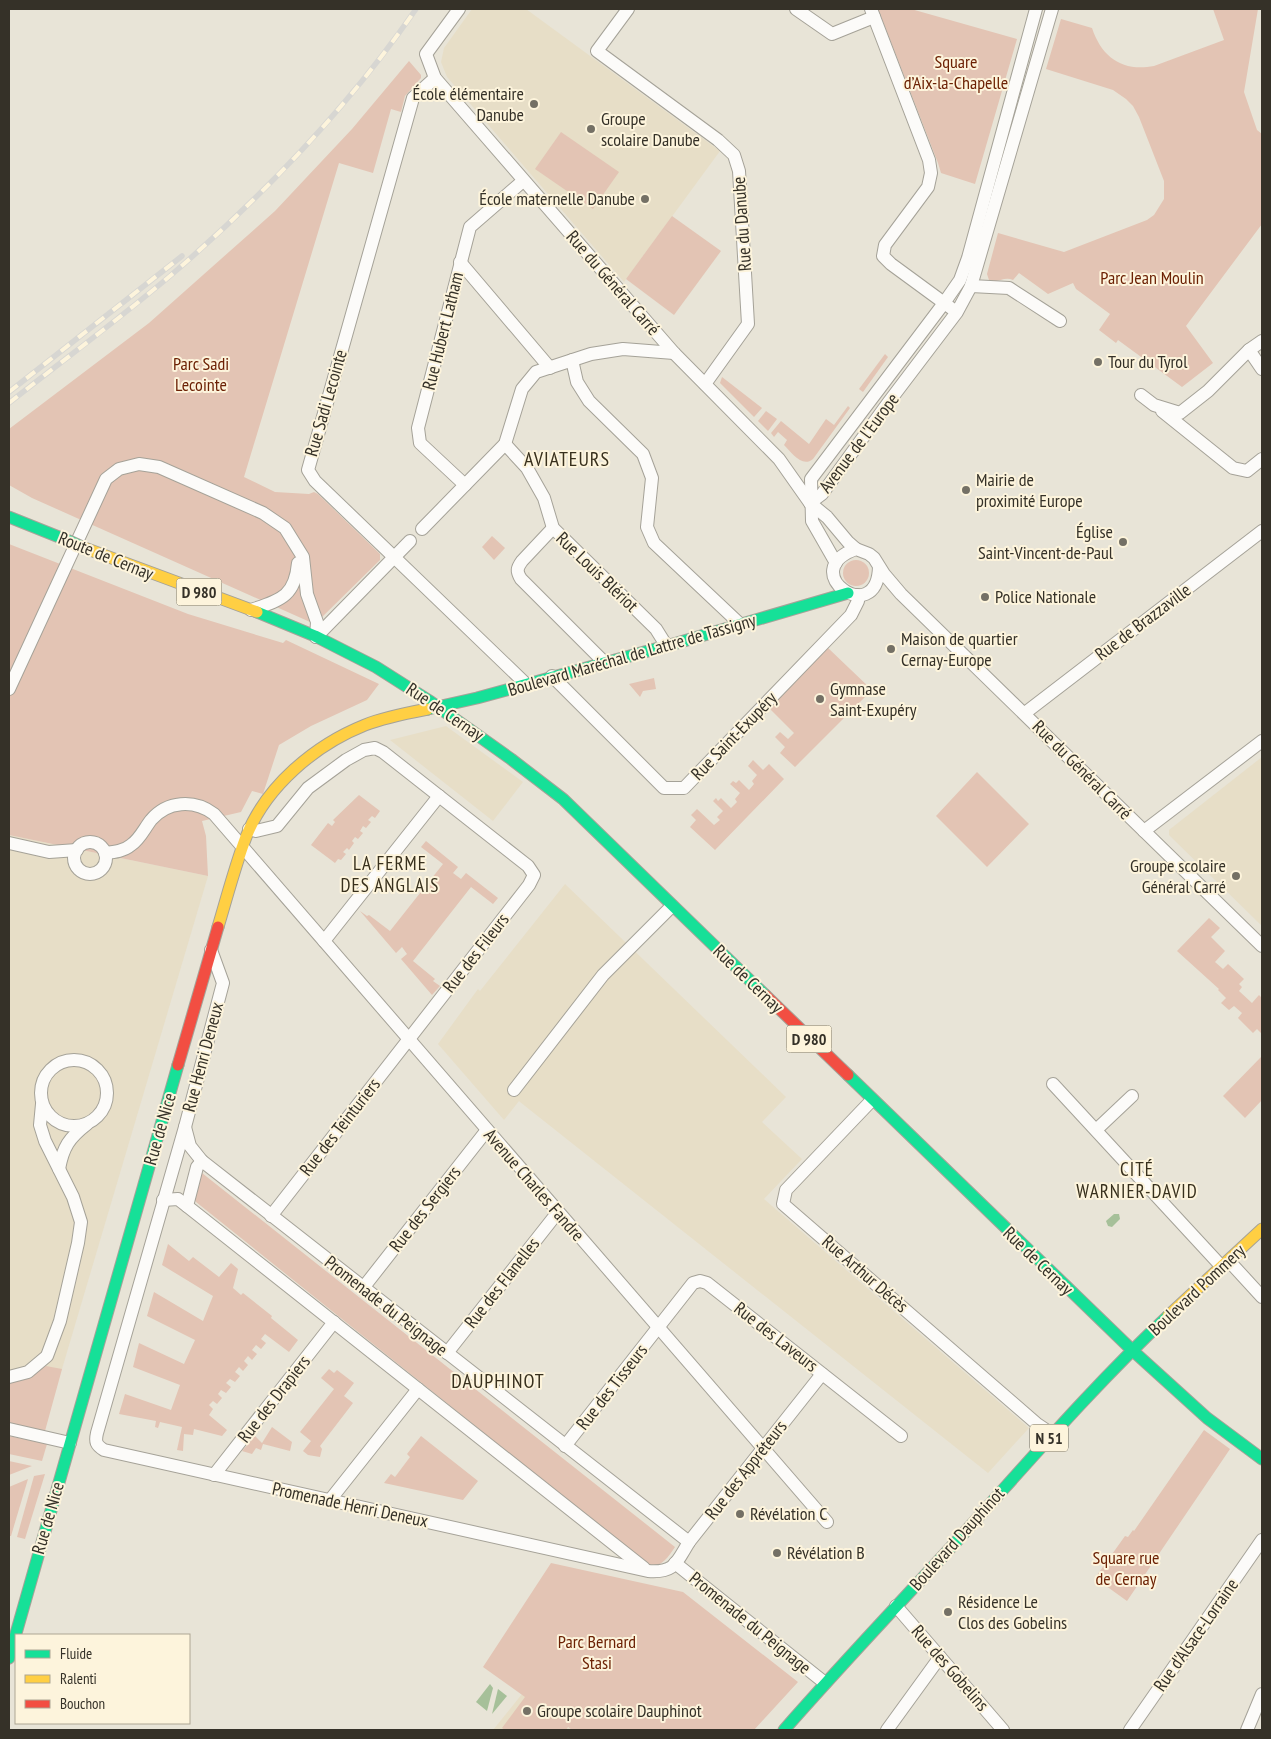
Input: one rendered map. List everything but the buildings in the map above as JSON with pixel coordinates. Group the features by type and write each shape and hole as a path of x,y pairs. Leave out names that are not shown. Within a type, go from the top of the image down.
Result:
{"main road":[{"name":"Route de Cernay","path":"9,516 176,584 251,610 316,636"},
{"name":"Boulevard Maréchal de Lattre de Tassigny","path":"440,706 605,663 823,600 853,594"},
{"name":"Rue de Cernay","path":"316,636 348,652 440,706 562,799 1132,1350 1207,1418 1262,1460"},
{"name":"Rue de Nice","path":"16,1634 211,950 249,829 267,801 287,776 324,747 351,731 383,719 440,706"},
{"name":"Boulevard Pommery","path":"1132,1350 1262,1229"},
{"name":"Boulevard Dauphinot","path":"784,1730 1052,1434 1132,1350"},
{"name":"Rue de Nice","path":"9,1658 15,1637"}],"street":[{"name":"Rue du Général Carré","path":"459,9 426,54 435,78 674,353 779,459 810,503 827,517 856,549"},
{"name":"Rue du Danube","path":"628,9 597,51 718,140 734,155 739,171 748,324 705,384"},
{"path":"796,9 832,34 872,13 929,160 931,172 928,187 885,245 883,256 891,264 957,312"},
{"name":"Avenue de l'Europe","path":"810,503 810,479 960,280 968,258 1036,9"},
{"name":"Avenue de l'Europe","path":"810,503 822,494 957,312 972,286 1052,9"},
{"name":"Rue Sadi Lecointe","path":"435,78 413,98 308,466 310,476 526,684"},
{"path":"1015,87 1028,92"},
{"name":"Rue Hubert Latham","path":"466,485 420,444 418,428 470,227 523,181"},
{"path":"460,262 550,368"},
{"path":"972,286 1009,288 1060,321"},
{"path":"1154,404 1180,413 1208,391 1248,350 1262,341"},
{"path":"422,528 505,444 522,389 536,372 591,354 623,349 674,353"},
{"path":"1248,350 1262,369"},
{"path":"572,360 577,382 589,401 643,454 652,478 647,527 654,543 741,625"},
{"path":"1141,395 1233,468 1247,471 1262,459"},
{"name":"Rue Louis Blériot","path":"505,444 527,468 544,498 553,528 656,629 666,646"},
{"path":"9,689 106,479 119,469 139,464 159,467 263,513 285,528 303,558 307,594 316,622 316,636"},
{"name":"Rue du Général Carré","path":"810,503 812,521 836,563"},
{"path":"553,528 522,561 517,573 605,663"},
{"name":"Rue de Brazzaville","path":"1025,713 1262,531"},
{"path":"316,636 410,541"},
{"path":"251,610 274,602 288,593 294,584 298,562 295,543"},
{"path":"856,549 869,554 879,567 877,581 873,587 868,592 853,594 842,590 836,582 834,575 836,563 842,555 856,549"},
{"name":"Rue du Général Carré","path":"879,567 901,594 1262,946"},
{"path":"823,600 830,593 836,582"},
{"name":"Rue du Général Carré","path":"873,587 901,594"},
{"name":"Rue Saint-Exupéry","path":"552,676 664,788 684,788 851,615 858,601 853,594"},
{"path":"1144,831 1262,741"},
{"path":"249,829 256,831 277,826 308,788 323,776 364,750 375,748 379,749 439,796 324,941"},
{"name":"Rue des Fileurs","path":"408,1039 529,885 534,875 528,866 439,796"},
{"name":"Avenue Charles Fandre","path":"105,853 123,850 130,846 157,814 170,806 191,803 209,810 827,1522"},
{"path":"9,843 49,852 77,850 85,844 95,843 105,853 106,863 103,868 95,873 91,874 82,871 78,868 75,859 77,850"},
{"path":"514,1090 603,975 672,906"},
{"name":"Rue Henri Deneux","path":"106,1403 185,1127 223,983 211,950"},
{"name":"Rue des Teinturiers","path":"271,1216 408,1039"},
{"path":"59,1169 62,1154 71,1136 97,1117 104,1108 107,1097 103,1077 90,1064 72,1059 56,1065 44,1078 40,1094 46,1112 60,1124 69,1126 88,1123"},
{"path":"1053,1084 1226,1264 1262,1297"},
{"path":"1096,1130 1132,1096"},
{"name":"Rue Arthur Décès","path":"872,1100 786,1190 784,1204 1037,1424 1052,1434"},
{"path":"9,1377 28,1372 47,1356 60,1321 81,1222 73,1197 45,1141 40,1125 42,1104"},
{"name":"Promenade du Peignage","path":"185,1127 190,1146 202,1161 689,1542"},
{"name":"Rue des Sergiers","path":"363,1288 487,1130"},
{"path":"187,1206 186,1202 197,1167 202,1161"},
{"path":"163,1200 178,1199 648,1571"},
{"name":"Rue des Flanelles","path":"447,1353 558,1212"},
{"name":"Rue des Laveurs","path":"658,1328 693,1283 700,1281 707,1283 901,1436"},
{"path":"103,1326 130,1316"},
{"name":"Rue des Drapiers","path":"214,1475 334,1322"},
{"name":"Rue des Tisseurs","path":"565,1446 658,1328"},
{"name":"Rue des Appréteurs","path":"674,1566 689,1542 822,1374"},
{"path":"330,1500 418,1389"},
{"name":"Promenade Henri Deneux","path":"106,1403 96,1441 97,1446 104,1450 648,1571"},
{"path":"9,1429 70,1443"},
{"name":"Rue d'Alsace-Lorraine","path":"1130,1730 1262,1540"},
{"name":"Promenade du Peignage","path":"648,1571 661,1572 674,1566 825,1683"},
{"name":"Rue des Gobelins","path":"896,1606 1003,1730"},
{"path":"893,1728 940,1657"},
{"path":"1247,1730 1262,1694"}],"shaded area":[{"name":"Groupe scolaire Danube","path":"472,9 526,9 720,151 624,282 447,77 441,62 444,48"},
{"path":"446,726 523,782 493,821 390,740"},
{"name":"Groupe scolaire Général Carré","path":"1262,757 1262,926 1169,835 1169,830"},
{"path":"9,835 208,876 54,1396 9,1386"},
{"path":"565,884 786,1097 762,1122 802,1159 764,1199 1029,1428 988,1473 519,1101 504,1120 438,1044 478,989 480,991"},
{"path":"1114,1214 1119,1214 1120,1219 1112,1227 1108,1226 1106,1221"},
{"path":"490,1684 493,1688 487,1711 476,1702"},
{"path":"498,1689 507,1696 492,1714"},
{"name":"Groupe scolaire Dauphinot","path":"522,1694 572,1730 493,1730"}],"green space":[{"name":"Square d’Aix-la-Chapelle","path":"878,9 911,9 1017,39 975,184 941,173"},
{"name":"Parc Jean Moulin","path":"1213,9 1258,9 1244,92 1257,130 1262,134 1262,224 1186,326 1213,363 1182,387 1118,340 1116,343 1099,330 1110,314 1076,289 1073,283 1048,294 1019,273 1013,280 995,281 989,280 987,274 998,233 1064,252 1147,220 1154,215 1164,199 1164,181 1133,106 1113,90 1046,69 1061,19 1092,28 1096,38 1108,55 1123,65 1143,67 1154,66 1224,40"},
{"name":"Parc Sadi Lecointe","path":"409,61 421,75 421,78 405,96 401,112 391,109 373,173 339,163 244,477 275,492 309,494 314,492 318,494 380,554 380,560 319,620 310,622 32,498 9,485 9,429 149,323 275,211 352,129"},
{"path":"561,132 619,172 593,209 535,169"},
{"path":"672,216 721,251 674,315 626,279"},
{"path":"885,354 888,357 863,392 859,389"},
{"path":"722,377 762,408 754,417 720,383"},
{"path":"848,406 850,408 813,459 809,461 801,461 794,455 784,445 787,440 778,432 774,437 771,433 781,421 809,444 826,419 834,425"},
{"path":"766,411 777,419 768,431 758,421"},
{"path":"492,536 505,548 494,560 482,547"},
{"path":"9,544 188,614 283,643 286,640 379,684 367,700 311,726 279,745 263,794 252,791 241,812 202,821 206,836 208,876 9,835"},
{"path":"856,560 865,564 869,573 865,582 856,586 847,582 843,573 847,564"},
{"name":"Gymnase Saint-Exupéry","path":"827,647 872,690 795,767 780,753 785,747 775,737 780,732 788,739 794,733 768,707"},
{"path":"654,678 656,689 643,691 640,697 629,684"},
{"path":"753,760 763,770 769,764 784,779 715,850 690,827 696,820 691,815 697,809 714,825 720,820 717,817 723,811 713,801 716,798 718,801 721,798 731,808 737,802 735,799 740,793 730,784 733,781 736,783 739,780 749,790 754,784 752,781 757,775 748,766"},
{"path":"977,772 1029,824 987,867 936,816"},
{"path":"359,795 380,811 375,818 372,816 368,820 371,822 366,828 363,826 360,831 363,833 358,839 355,837 352,841 354,843 349,850 347,848 343,852 346,854 335,863 311,845 328,823 332,826 335,822 333,820"},
{"path":"426,841 458,867 453,873 461,879 466,873 498,898 493,904 471,887 413,961 435,979 433,981 440,986 432,995 401,959 407,954 402,947 396,953 360,911 367,916 369,915 390,931 443,864 421,847"},
{"path":"1209,918 1220,928 1211,937 1225,951 1215,962 1223,969 1228,964 1244,979 1239,984 1242,987 1239,991 1252,1003 1259,995 1262,998 1262,1034 1257,1029 1253,1033 1238,1018 1242,1013 1234,1006 1229,1010 1221,1003 1226,998 1219,989 1177,951"},
{"path":"1262,1056 1262,1100 1245,1118 1223,1096"},
{"path":"202,1173 675,1547 662,1563 650,1566 196,1202 194,1199"},
{"path":"168,1244 189,1261 193,1257 219,1277 231,1263 238,1269 233,1288 241,1295 243,1293 272,1316 271,1318 298,1340 289,1352 265,1334 261,1339 266,1343 261,1349 256,1345 252,1350 257,1354 252,1360 248,1356 244,1361 248,1365 243,1371 239,1367 235,1372 240,1376 235,1382 230,1379 226,1383 231,1387 226,1393 221,1390 218,1394 222,1398 217,1404 213,1401 209,1405 213,1409 209,1415 227,1430 222,1436 194,1429 193,1435 184,1434 183,1451 177,1450 182,1427 160,1422 158,1428 155,1427 156,1421 119,1414 125,1394 171,1410 180,1385 133,1367 139,1343 184,1364 195,1340 147,1316 154,1292 203,1321 213,1296 162,1265"},
{"path":"46,1366 62,1369 45,1431 9,1424 9,1381 21,1381"},
{"path":"329,1369 334,1373 337,1370 354,1383 344,1396 353,1403 320,1446 322,1449 320,1457 308,1455 303,1451 311,1441 300,1432 334,1389 321,1378"},
{"path":"272,1427 292,1442 290,1451 263,1444 261,1450 256,1448 252,1454 242,1451 255,1436 262,1443"},
{"name":"Square rue de Cernay","path":"1204,1430 1230,1449 1127,1601 1095,1578 1125,1536 1128,1537 1134,1531"},
{"path":"9,1436 47,1444 42,1461 9,1454"},
{"path":"421,1436 478,1481 463,1500 384,1483 391,1474 395,1477 410,1457 407,1454"},
{"path":"9,1461 32,1466 9,1475"},
{"path":"45,1474 25,1539 17,1537 34,1476"},
{"path":"28,1479 11,1536 9,1536 9,1487"},
{"name":"Parc Bernard Stasi","path":"551,1563 683,1592 798,1682 754,1730 572,1730 568,1727 566,1730 505,1730 502,1728 525,1697 483,1667"}],"railway":[{"path":"9,403 170,276 238,215 332,117 416,9"},
{"path":"9,392 182,256"}],"traffic: fast":[{"path":"9,517 69,541"},
{"path":"69,541 82,547"},
{"path":"428,709 477,698 677,643 848,593"},
{"path":"257,612 315,636 376,667 431,702 511,759 563,799 765,995"},
{"path":"16,1634 178,1065"},
{"path":"848,1075 1132,1350"},
{"path":"784,1730 1033,1456 1112,1371 1168,1316"},
{"path":"1132,1350 1207,1418 1262,1459"},
{"path":"9,1658 15,1637"}],"traffic: slow":[{"path":"82,547 257,612"},
{"path":"218,927 246,837 255,818 279,784 311,756 346,733 380,720 428,709"},
{"path":"1168,1316 1262,1229"}],"traffic: jam":[{"path":"178,1065 218,927"},
{"path":"765,995 848,1075"}],"place":[{"name":"École élémentaire Danube","path":"534,104"},
{"name":"Groupe scolaire Danube","path":"591,129"},
{"name":"École maternelle Danube","path":"645,199"},
{"name":"Tour du Tyrol","path":"1098,362"},
{"name":"Mairie de proximité Europe","path":"966,490"},
{"name":"Église Saint-Vincent-de-Paul","path":"1123,542"},
{"name":"Police Nationale","path":"985,597"},
{"name":"Maison de quartier Cernay-Europe","path":"891,649"},
{"name":"Gymnase Saint-Exupéry","path":"820,699"},
{"name":"Groupe scolaire Général Carré","path":"1236,876"},
{"name":"Révélation C","path":"740,1514"},
{"name":"Révélation B","path":"777,1553"},
{"name":"Résidence Le Clos des Gobelins","path":"948,1612"},
{"name":"Groupe scolaire Dauphinot","path":"527,1711"}],"district":[{"name":"AVIATEURS","path":"567,459"},
{"name":"LA FERME DES ANGLAIS","path":"390,874"},
{"name":"CITÉ WARNIER-DAVID","path":"1137,1180"},
{"name":"DAUPHINOT","path":"498,1381"}]}
